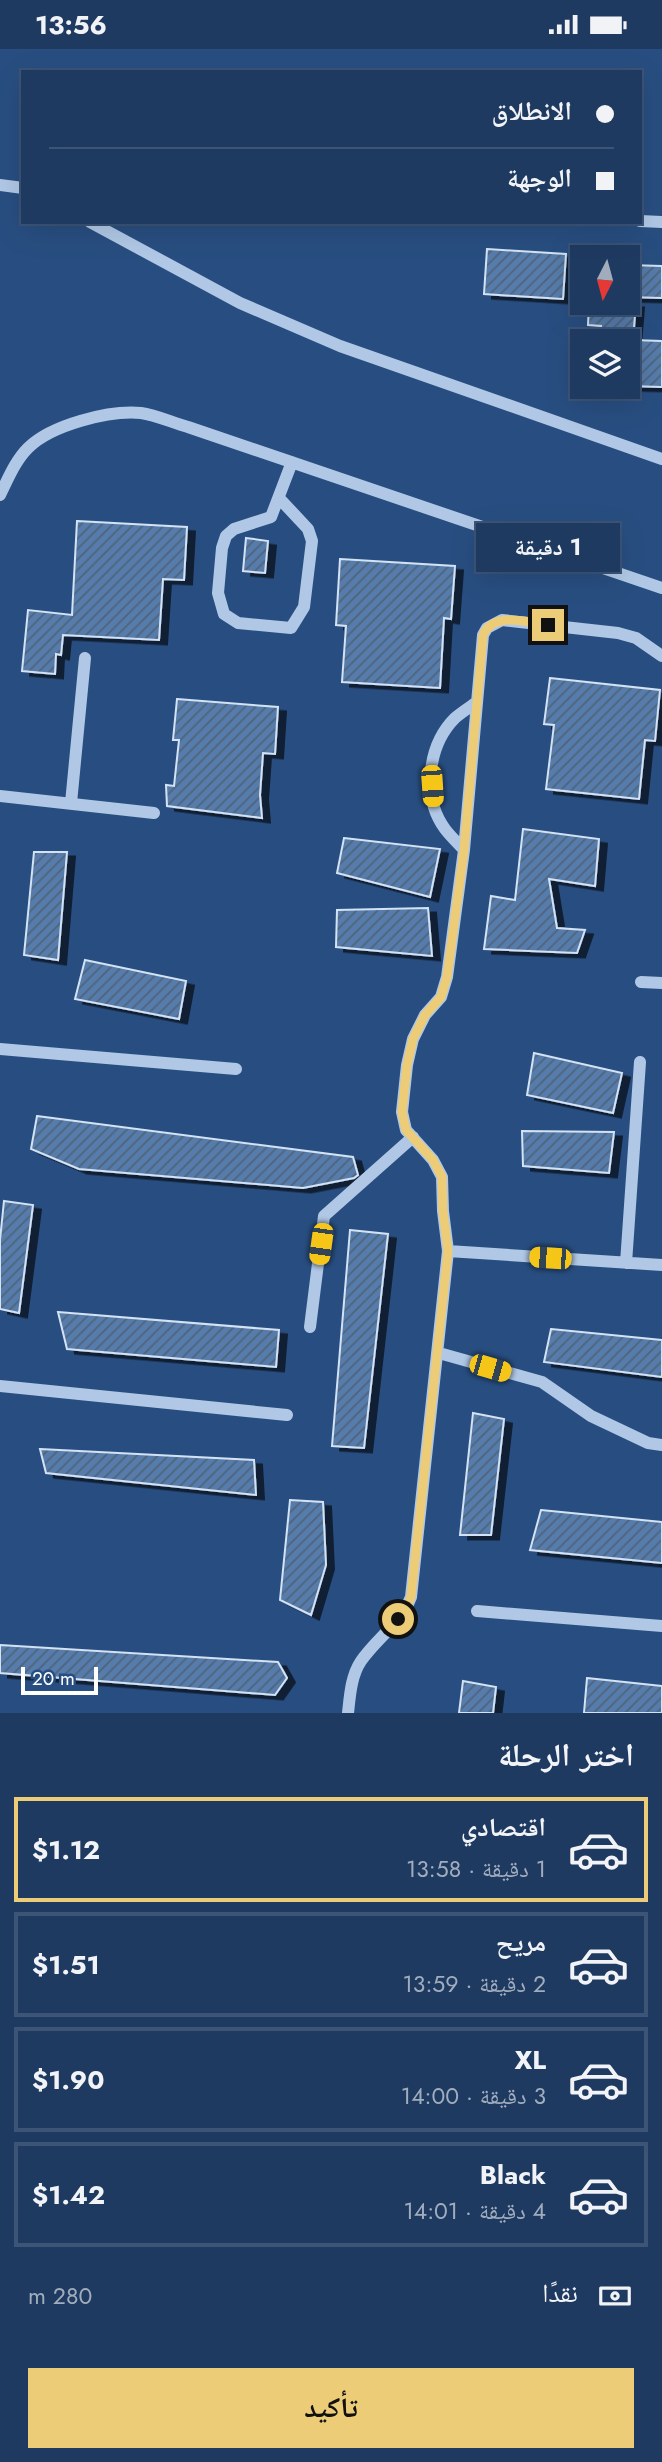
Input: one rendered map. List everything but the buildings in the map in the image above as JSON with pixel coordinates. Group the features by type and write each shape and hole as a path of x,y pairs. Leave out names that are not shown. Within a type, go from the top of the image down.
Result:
{"street":[{"path":"0,185 21,188"},
{"path":"642,221 662,222"},
{"path":"94,224 240,303 340,346 662,459"},
{"path":"0,495 17,462 30,446 53,432 95,416 141,413 662,588"},
{"path":"279,498 307,529 313,541 304,607 291,628 238,623 224,614 218,593 222,548 226,536 234,530 271,517 292,462"},
{"path":"348,1713 357,1668 406,1609 411,1597 448,1251 442,1177 438,1168 406,1130 402,1112 407,1065 418,1027 445,988 464,850 483,635 486,628 502,619 627,635 662,656"},
{"path":"71,803 85,658"},
{"path":"464,850 444,828 440,819 433,801 430,772 438,744 454,719 477,702"},
{"path":"0,796 154,813"},
{"path":"641,982 662,983"},
{"path":"0,1049 236,1069"},
{"path":"626,1263 640,1062"},
{"path":"310,1327 324,1216 413,1137"},
{"path":"448,1251 662,1265"},
{"path":"439,1353 542,1382 591,1416 648,1443 662,1445"},
{"path":"0,1386 287,1415"},
{"path":"478,1611 662,1626"}],"route":[{"path":"398,1619 411,1597 448,1251 442,1177 433,1160 406,1130 404,1122 402,1112 407,1065 418,1027 441,997 447,977 464,850 483,635 486,628 502,619 548,625"}]}
